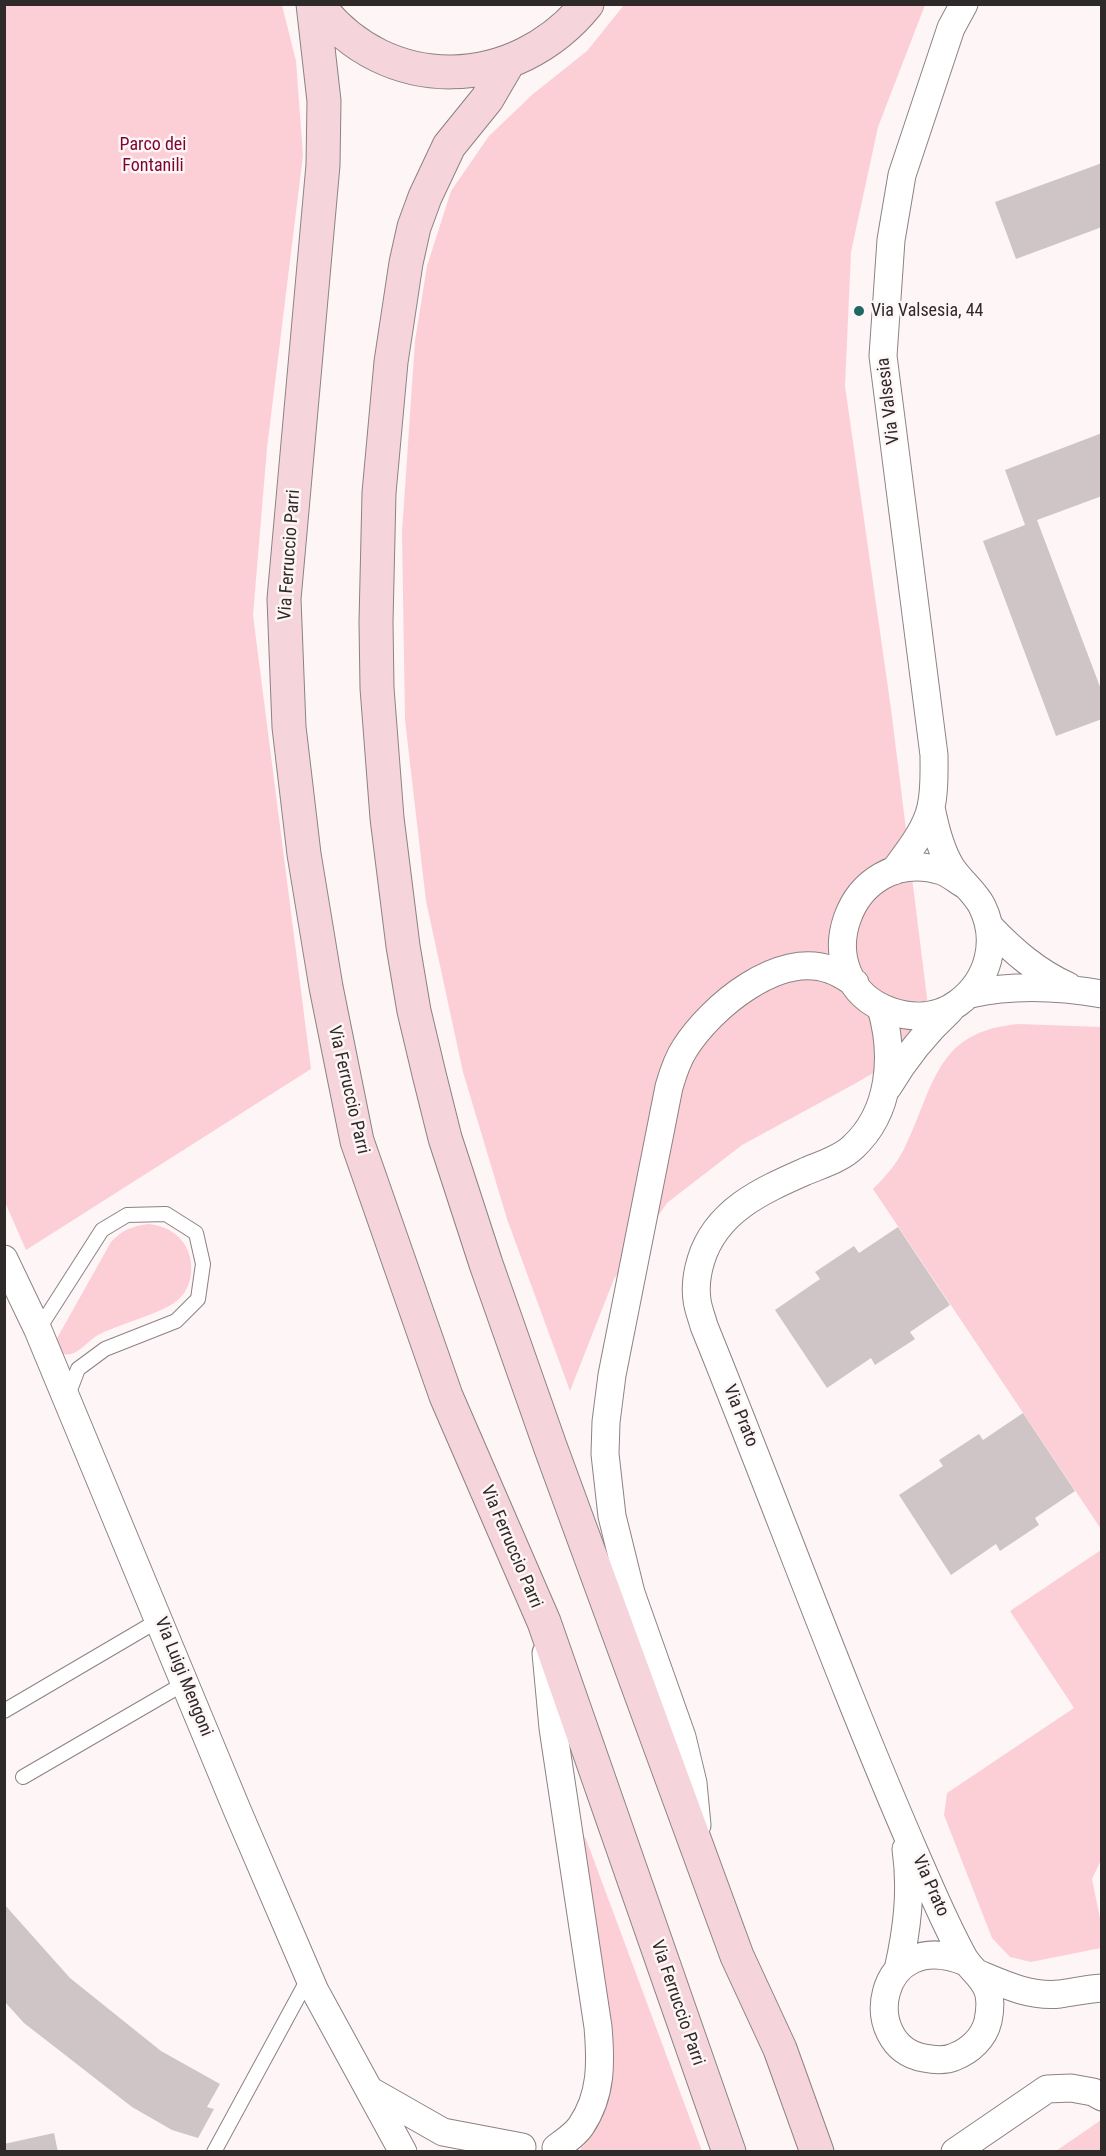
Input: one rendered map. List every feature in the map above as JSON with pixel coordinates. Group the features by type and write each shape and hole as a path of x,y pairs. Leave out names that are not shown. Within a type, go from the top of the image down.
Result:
{"main road":[{"name":"Via Ferruccio Parri","path":"315,4 339,29 356,42 397,64 444,73 475,71 508,63 525,56 560,33 587,4"},
{"name":"Via Ferruccio Parri","path":"315,4 324,102 323,165 284,599 289,727 304,854 326,987 357,1141 446,1396 544,1622 729,2151"},
{"path":"508,63 487,99 449,146 436,170 414,227 400,300 384,427 376,568 377,688 388,829 403,946 414,1011 445,1138 464,1200 550,1446 715,1896 746,1976 780,2049 817,2151"}],"street":[{"name":"Via Valsesia","path":"960,1001 984,974 991,951 990,927 981,904 951,867 940,844 931,807 934,755 883,356 891,240 902,175 951,28 963,4"},
{"name":"Via Valsesia","path":"894,871 915,842 931,807"},
{"name":"Via Valsesia","path":"965,885 943,872 919,867 894,871 872,883 854,901 844,924 842,950 849,973 862,993 881,1008 904,1016 928,1016 993,989 1057,987 1090,992"},
{"name":"Via Valsesia","path":"990,927 1014,952 1057,981 1090,992"},
{"path":"715,1896 702,1851 693,1783 682,1737 631,1593 615,1532 607,1486 605,1454 606,1422 612,1375 668,1094 673,1074 684,1050 699,1028 728,1000 750,984 775,972 789,968 817,967 831,969 855,983"},
{"name":"Via Prato","path":"897,1810 904,1835 909,1889 907,1928 898,1970 888,1985 883,2003 885,2021 892,2037 904,2049 919,2057 935,2060 953,2058 967,2051 980,2039 987,2024 990,2007 988,1990 972,1968 939,1908 897,1810 704,1326 697,1300 696,1274 704,1247 718,1225 741,1204 763,1190 852,1149 867,1131 880,1109 900,1066 925,1033 960,1001"},
{"name":"Via Prato","path":"881,1008 887,1027 889,1047 885,1094"},
{"name":"Via Luigi Mengoni","path":"4,1259 38,1330 309,1977 403,2151"},
{"path":"371,2091 443,2132 516,2149 560,2150 580,2128 596,2097 601,2064 598,2027 553,1728 544,1622"},
{"path":"898,1970 913,1959 930,1954 949,1955 1016,1989 1057,1994 1101,1988"},
{"path":"955,2151 1047,2089 1071,2088 1093,2092 1101,2097"}],"lane":[{"path":"38,1330 102,1230 127,1215 166,1214 196,1233 203,1264 198,1299 176,1321 105,1349 78,1369 66,1400"},
{"path":"4,1711 159,1620"},
{"path":"23,1777 185,1683"},
{"path":"214,2151 309,1977"}],"green space":[{"name":"Parco dei Fontanili","path":"4,5 282,5 296,61 303,155 267,448 253,615 311,1069 26,1250 4,1200"},
{"path":"624,5 925,5 878,127 851,252 845,386 891,709 932,1038 858,1082 742,1145 667,1203 614,1279 570,1391 507,1219 463,1072 426,901 405,720 402,532 415,341 427,266 451,191 489,136 533,94 587,51"},
{"path":"1019,1024 1101,1027 1101,1529 873,1189 901,1155 932,1084 941,1066 953,1050 970,1038 991,1029"},
{"path":"149,1224 172,1232 185,1245 190,1257 191,1269 184,1293 165,1308 100,1334 77,1352 61,1353 56,1340 111,1242 128,1229"},
{"path":"1101,1550 1102,1858 1092,1879 1101,1923 1101,1948 1031,1962 1010,1957 992,1938 944,1815 947,1793 1074,1708 1010,1611"},
{"path":"583,1835 702,2151 581,2150 580,2146 598,2119"},
{"path":"1101,2120 1101,2151 1056,2151"}],"building":[{"path":"1102,163 1102,227 1016,259 995,202"},
{"path":"1102,433 1102,496 1037,520 1102,692 1102,719 1056,736 983,541 1025,525 1005,470"},
{"path":"898,1227 950,1305 910,1332 915,1339 875,1365 871,1358 827,1388 775,1310 820,1279 815,1272 854,1246 859,1253"},
{"path":"1023,1413 1075,1491 1035,1518 1039,1525 1000,1551 996,1544 951,1575 899,1495 943,1466 939,1460 979,1434 983,1440"},
{"path":"4,1904 70,1978 161,2051 220,2084 207,2107 214,2109 198,2138 172,2130 132,2107 24,2023 4,2001"},
{"path":"54,2133 58,2152 4,2152 4,2144"}],"place":[{"name":"Via Valsesia, 44","path":"859,311"}]}
